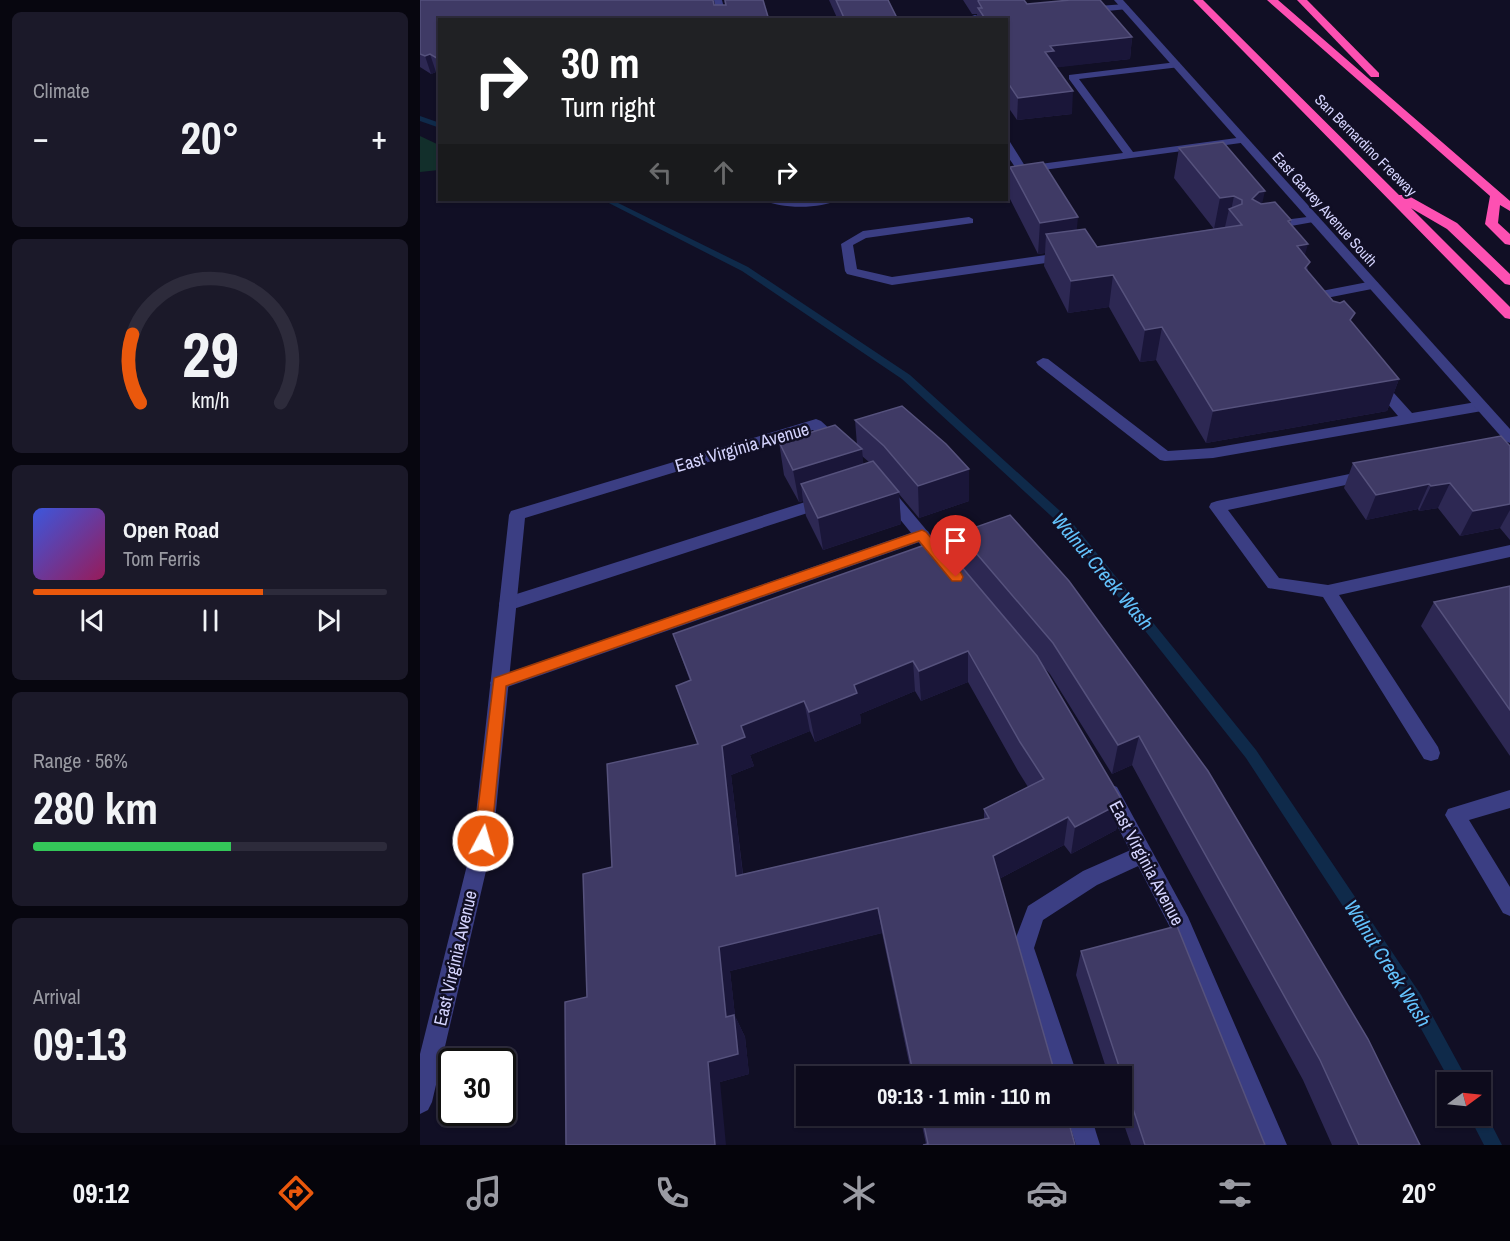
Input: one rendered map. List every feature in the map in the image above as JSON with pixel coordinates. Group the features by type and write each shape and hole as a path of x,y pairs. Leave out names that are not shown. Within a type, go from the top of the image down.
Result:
{"highway":[{"path":"1191,0 1220,22"},
{"name":"San Bernardino Freeway","path":"1198,0 1510,315"},
{"path":"1272,0 1510,207"},
{"path":"1302,0 1464,166"},
{"path":"1383,186 1452,226 1510,281"},
{"path":"1496,194 1491,224 1510,241"}],"street":[{"path":"718,0 722,18"},
{"path":"1078,10 1121,3"},
{"name":"East Garvey Avenue South","path":"1121,3 1482,406 1506,443"},
{"path":"1130,155 1072,77 1177,65"},
{"path":"1008,172 1244,140"},
{"path":"1008,147 1022,170"},
{"path":"780,201 805,204 824,201"},
{"path":"1253,229 1315,219"},
{"path":"969,221 863,235 847,244 851,271 892,281 1077,254"},
{"path":"1317,313 1304,298 1373,285"},
{"path":"1043,362 1165,456 1213,453 1482,406"},
{"path":"1371,376 1409,419"},
{"name":"East Virginia Avenue","path":"420,1102 483,841 517,515 816,424 848,454"},
{"path":"1381,472 1217,507 1274,584 1328,591 1510,551"},
{"path":"874,486 922,535 956,577"},
{"path":"507,604 834,499"},
{"path":"499,682 922,535"},
{"path":"1328,591 1431,753"},
{"name":"East Virginia Avenue","path":"1097,771 1180,924 1275,1145"},
{"path":"1510,799 1455,815 1510,906"},
{"path":"1062,1066 1023,948 1035,913 1090,878 1142,854"},
{"path":"1082,1126 1088,1145"}],"green space":[{"path":"420,136 438,145 438,170 420,172"}],"building":[{"path":"420,0 713,0 714,5 726,5 725,0 763,0 768,18 438,18 438,59 430,54 425,56 420,54"},
{"path":"836,0 888,0 897,18 844,18"},
{"path":"1024,0 1027,4 1100,0 1132,37 1050,46 1054,51 1045,52 1073,91 1018,98 1008,83 1008,18 985,18 978,8 982,8 978,1"},
{"path":"1223,142 1265,191 1259,192 1252,199 1261,204 1275,202 1291,220 1288,221 1308,244 1297,246 1310,262 1305,268 1333,301 1340,303 1344,301 1355,313 1350,320 1399,379 1213,411 1162,327 1145,330 1113,275 1071,281 1046,234 1085,229 1097,247 1242,225 1229,209 1242,204 1242,200 1234,196 1220,198 1179,148"},
{"path":"1043,162 1078,217 1040,223 1010,167"},
{"path":"902,406 946,444 969,469 918,486 884,446 855,420"},
{"path":"835,425 862,449 793,470 779,442"},
{"path":"1501,436 1510,446 1510,504 1473,511 1450,483 1431,486 1429,484 1376,495 1353,463"},
{"path":"873,461 899,492 818,518 801,484"},
{"path":"1010,515 1069,581 1208,771 1368,1039 1420,1145 1359,1145 1320,1060 1139,736 1118,745 1053,643 959,533"},
{"path":"939,540 1037,656 1123,802 1075,827 1068,817 993,856 1053,1066 912,1066 878,908 719,947 726,1017 734,1015 738,1054 708,1062 715,1145 566,1145 565,1002 587,997 583,874 612,867 607,764 698,744 676,686 691,680 673,634","holes":["968,651 1044,779 984,809 989,818 736,876 722,746 745,737 741,726 804,701 809,712 857,693 854,685 913,661 919,671"]},
{"path":"1510,586 1510,710 1434,602"},
{"path":"1177,926 1265,1145 1145,1145 1132,1106 1132,1066 1119,1066 1081,951"},
{"path":"924,1126 1070,1126 1075,1145 923,1145 928,1144"}],"waterway":[{"name":"Walnut Creek Wash","path":"420,118 438,125"},
{"name":"Walnut Creek Wash","path":"609,201 745,269 906,377 1066,523 1251,754 1415,1001 1454,1072"},
{"name":"Walnut Creek Wash","path":"1483,1126 1493,1145"}],"route":[{"path":"483,841 499,682 922,535 956,577"}]}
